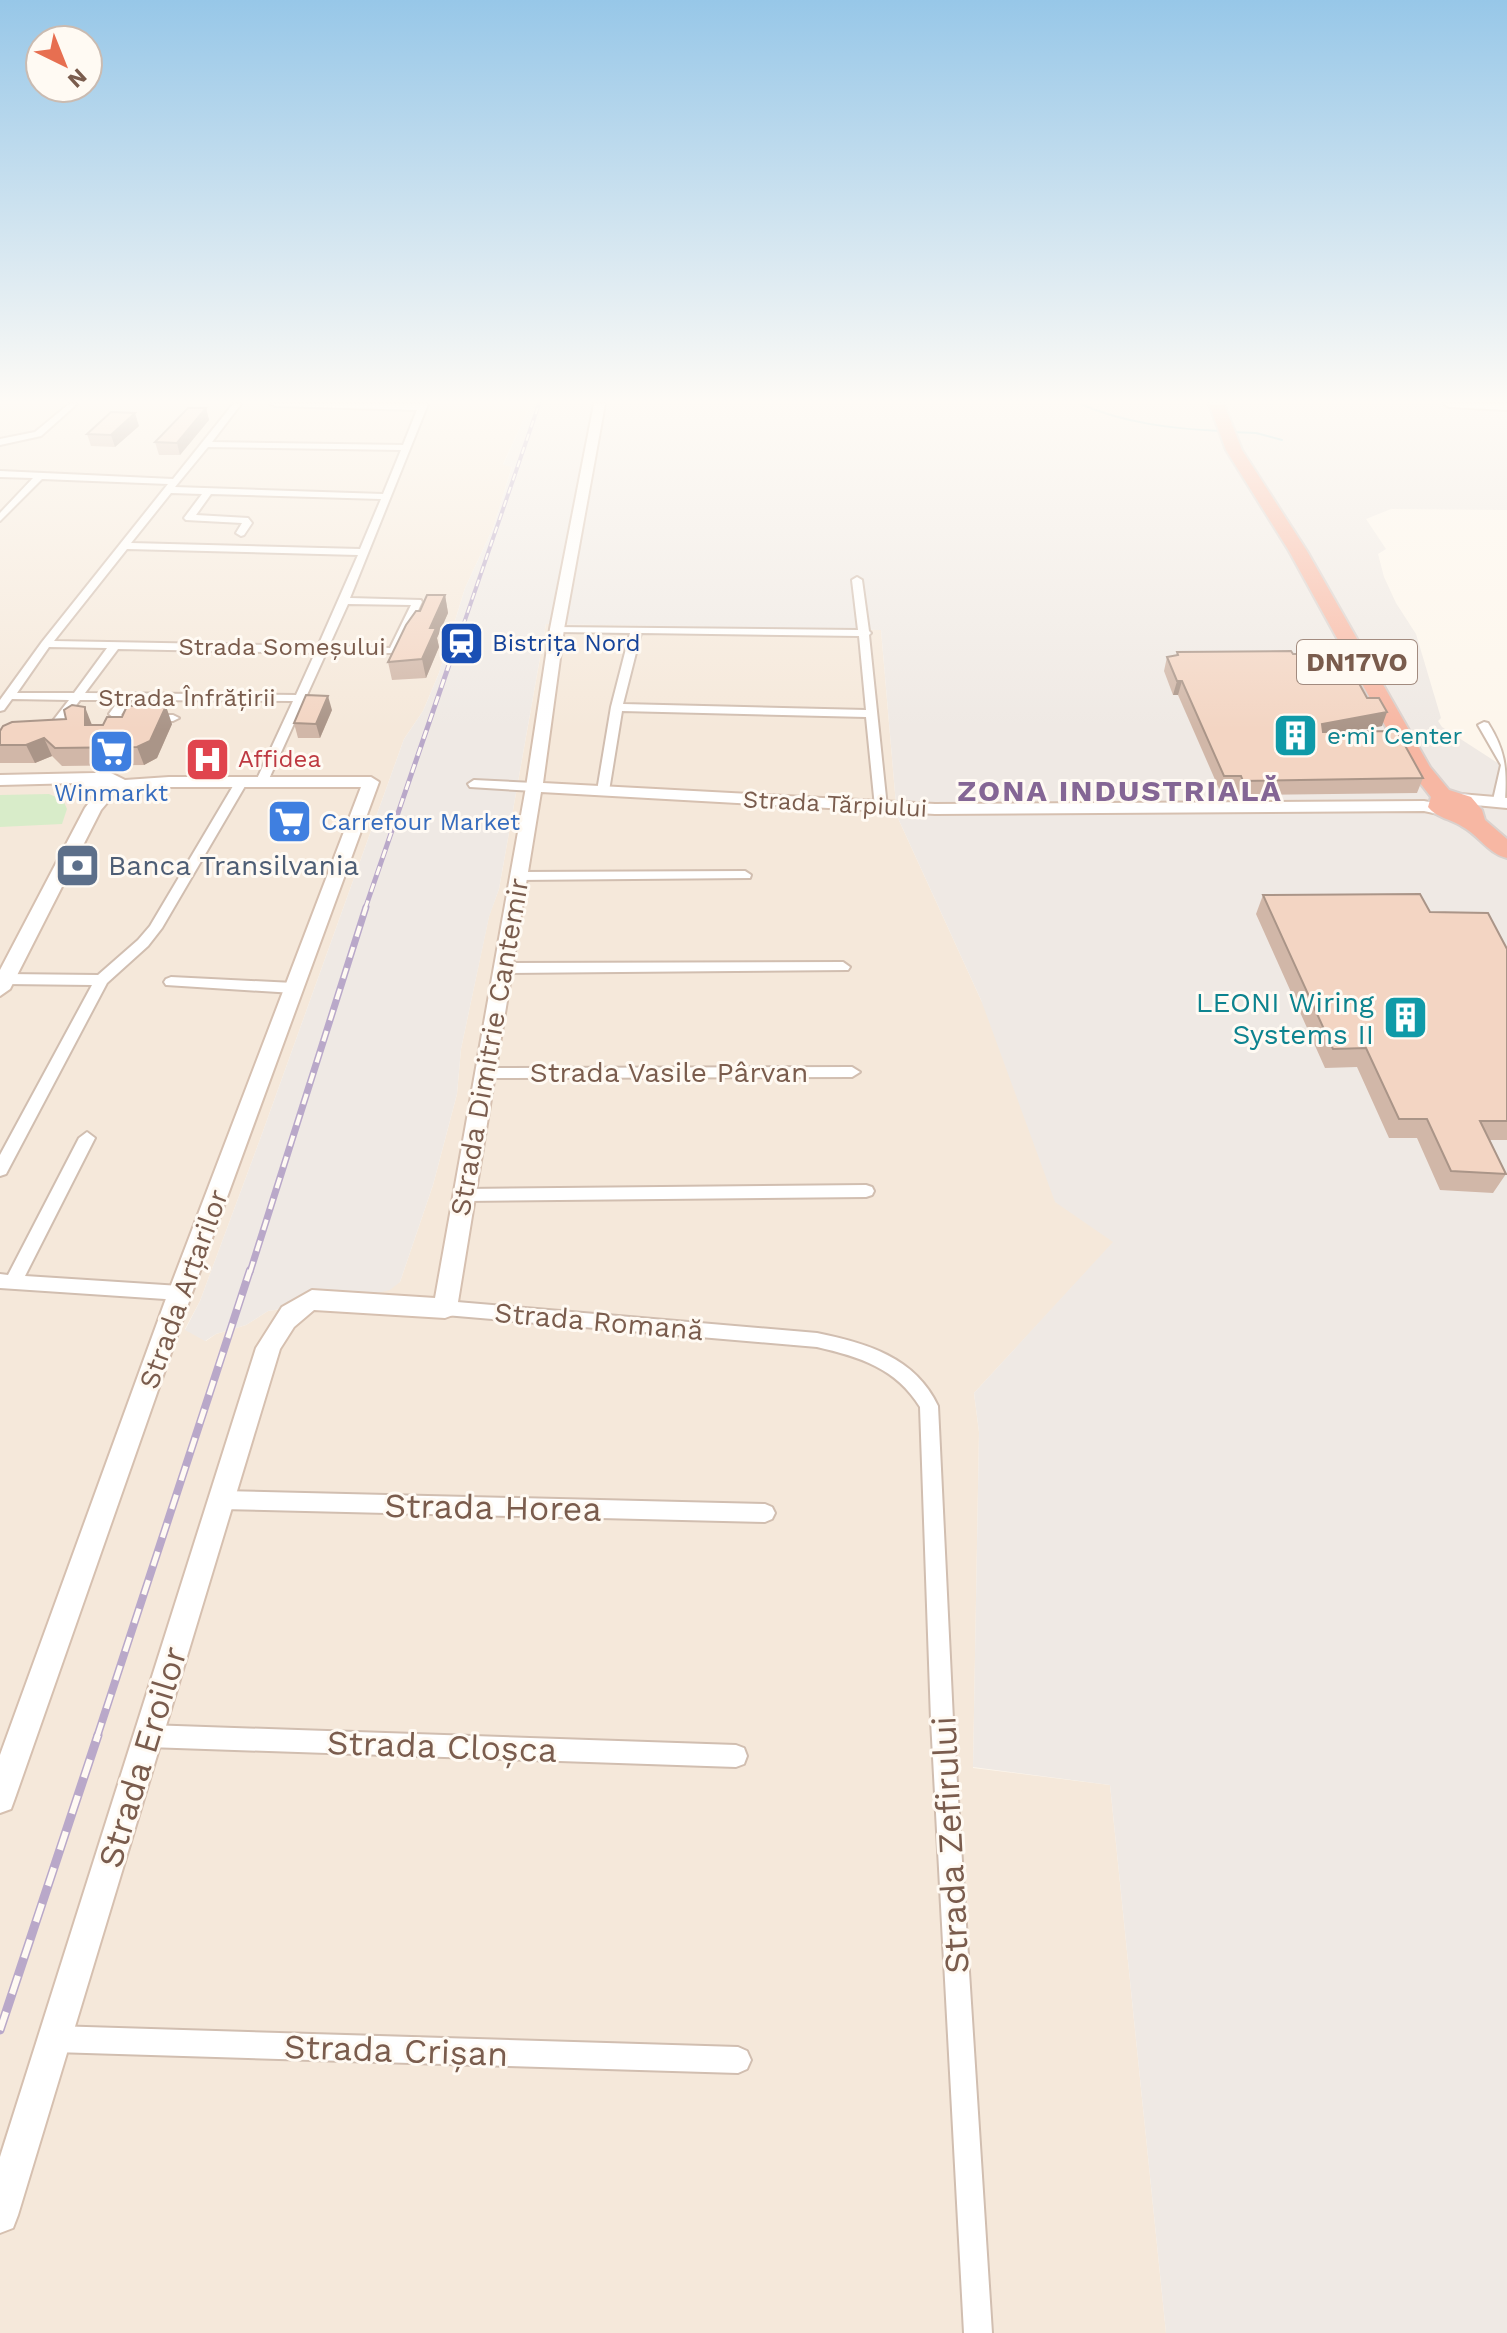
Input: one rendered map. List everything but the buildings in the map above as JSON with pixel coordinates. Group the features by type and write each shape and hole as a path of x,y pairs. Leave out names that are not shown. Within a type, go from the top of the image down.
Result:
{"highway":[{"name":"DN17VO","path":"1274,513 1326,599 1359,664 1420,769 1466,803 1507,851"}],"street":[{"path":"0,708 46,644 152,513"},
{"path":"193,513 189,518 245,520 247,523 241,533"},
{"path":"0,783 101,788 150,782 262,781 381,513"},
{"name":"Strada Dimitrie Cantemir","path":"445,1308 579,513"},
{"path":"124,546 363,552"},
{"path":"857,580 866,633 870,714 881,807"},
{"name":"Strada Someșului","path":"46,644 394,651 417,602 344,601"},
{"path":"557,629 866,633"},
{"path":"603,791 617,707 636,631"},
{"name":"Strada Înfrățirii","path":"74,698 114,647"},
{"name":"Strada Înfrățirii","path":"9,696 300,698"},
{"path":"58,722 74,698"},
{"path":"126,699 115,714 118,718 173,718"},
{"path":"617,707 870,714"},
{"path":"1466,803 1507,765 1484,725"},
{"path":"0,1170 101,980 143,943 155,928 242,781"},
{"name":"Strada Arțarilor","path":"0,1798 180,1293 371,782 262,781"},
{"path":"474,784 534,787"},
{"name":"Strada Tărpiului","path":"534,787 881,807 1301,809 1466,803"},
{"path":"101,788 3,984 101,980"},
{"path":"518,876 745,875"},
{"path":"503,968 843,967"},
{"path":"171,982 294,988"},
{"name":"Strada Vasile Pârvan","path":"485,1073 852,1072"},
{"path":"87,1138 6,1282 180,1293"},
{"path":"465,1195 866,1191"},
{"name":"Strada Romană","path":"296,1306 312,1300 344,1300 817,1340 866,1353 899,1367"},
{"name":"Strada Eroilor","path":"0,2215 268,1348 283,1319 296,1306"},
{"name":"Strada Zefirului","path":"899,1367 918,1384 929,1406 942,1720 978,2333"},
{"name":"Strada Horea","path":"221,1500 765,1513"},
{"name":"Strada Cloșca","path":"148,1736 736,1756"},
{"name":"Strada Crișan","path":"54,2039 738,2060"}],"shaded area":[{"path":"0,513 498,513 465,588 439,673 423,711 404,739 262,1134 200,1301 185,1329 206,1341 216,1334 246,1325 268,1311 361,1297 400,1282 433,1185 457,1094 461,1049 489,916 499,889 546,624 881,630 897,816 981,1000 1114,1242 974,1393 979,1432 973,1768 1110,1785 1166,2333 0,2333"},
{"path":"498,513 1381,513 1366,519 1386,549 1378,554 1384,577 1416,634 1441,718 1438,721 1442,727 1507,769 1507,2333 1166,2333 1110,1785 973,1767 979,1432 974,1393 1113,1242 1055,1202 981,1000 897,816 881,630 546,624 499,889 489,917 461,1049 457,1094 433,1185 400,1282 390,1290 361,1297 268,1311 246,1325 216,1334 205,1341 185,1330 200,1301 262,1134 404,739 423,711 439,673 465,588"}],"green space":[{"path":"49,794 63,800 67,809 62,824 0,827 0,795"}],"railway":[{"path":"463,626 502,513"},
{"path":"365,909 463,624"},
{"path":"250,1272 366,907"},
{"path":"97,1737 250,1270"},
{"path":"0,2030 98,1735"}],"place":[{"name":"Bistrița Nord","path":"461,643"},
{"name":"e·mi Center","path":"1296,736"},
{"name":"Winmarkt","path":"111,751"},
{"name":"Affidea","path":"207,759"},
{"name":"Carrefour Market","path":"290,822"},
{"name":"Banca Transilvania","path":"77,865"},
{"name":"LEONI Wiring Systems II","path":"1405,1018"}],"district":[{"name":"ZONA INDUSTRIALĂ","path":"1120,791"}]}
